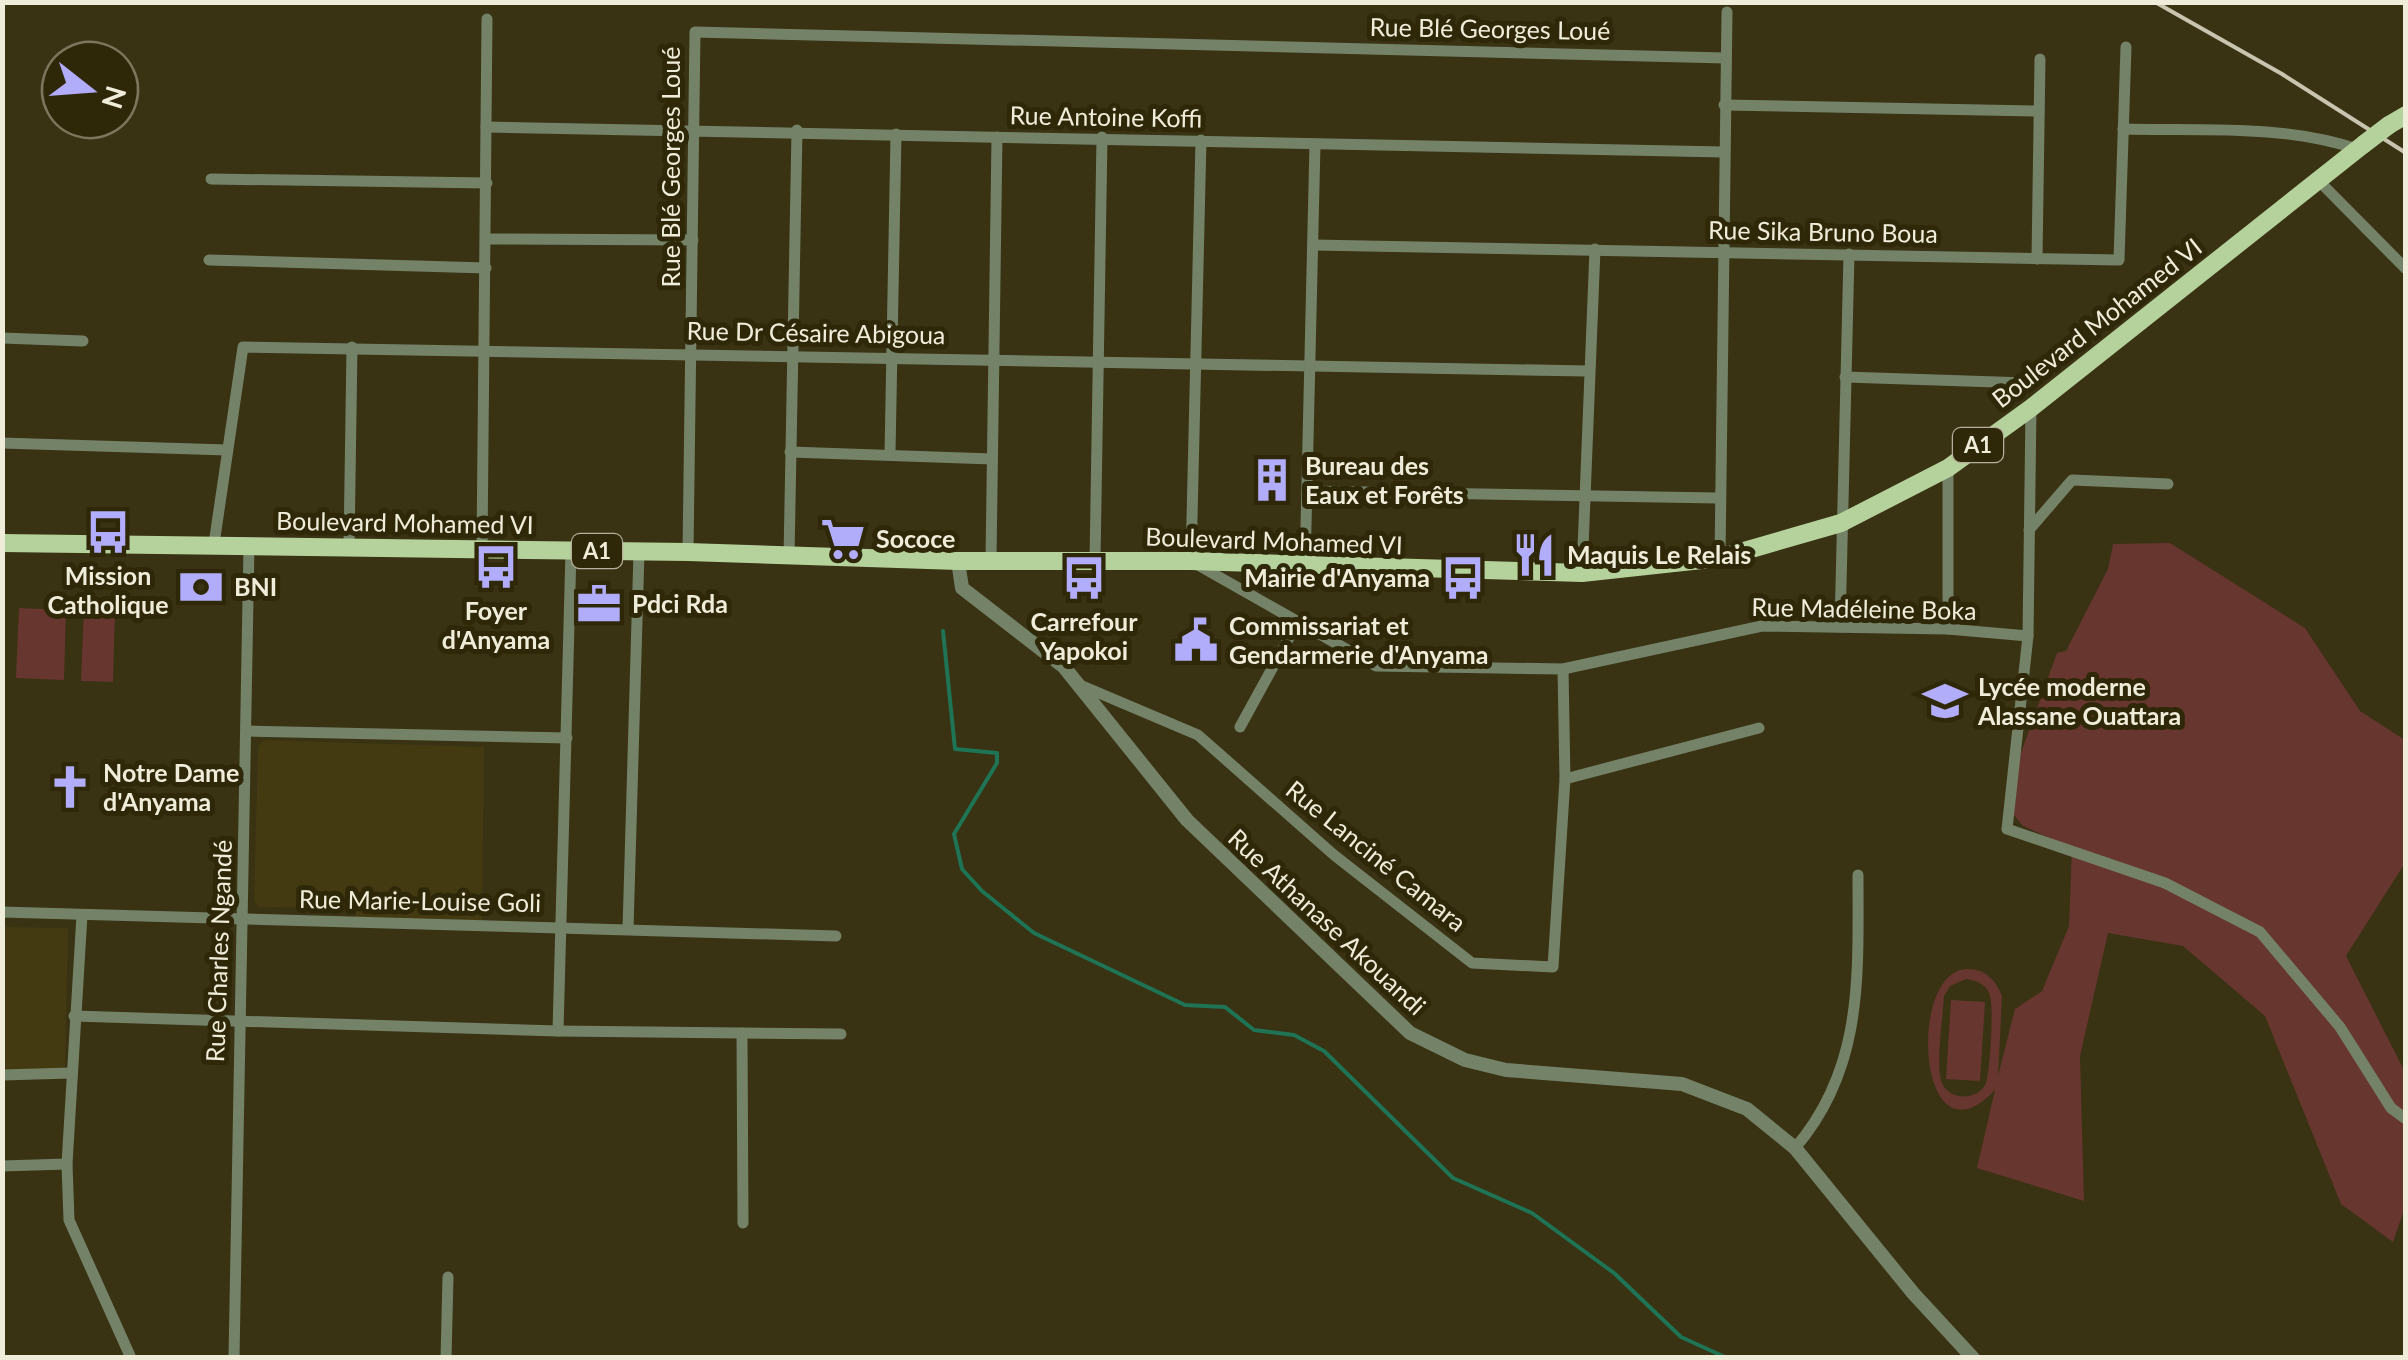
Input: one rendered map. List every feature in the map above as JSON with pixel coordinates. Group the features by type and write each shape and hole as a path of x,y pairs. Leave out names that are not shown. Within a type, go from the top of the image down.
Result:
{"main road":[{"name":"Boulevard Mohamed VI","path":"2,543 688,552 958,562 1191,561 1304,568 1582,573 1720,558 1841,523 1948,468 2321,183 2388,126 2406,116"}],"street":[{"path":"1720,558 1717,498 1726,12"},
{"path":"482,548 487,18"},
{"name":"Rue Blé Georges Loué","path":"688,552 694,32 1725,58"},
{"name":"Rue Sika Bruno Boua","path":"1313,246 2119,260 2126,47"},
{"path":"2037,259 2040,59"},
{"path":"1724,105 2039,110"},
{"name":"Rue Antoine Koffi","path":"486,127 798,130 1724,152"},
{"path":"2123,129 2266,132 2320,137 2361,147"},
{"path":"789,557 798,130"},
{"path":"890,454 896,134"},
{"path":"990,559 997,137"},
{"path":"1095,561 1102,137"},
{"path":"1191,561 1201,140"},
{"path":"1304,568 1316,144"},
{"path":"211,179 487,183"},
{"path":"2321,183 2406,269"},
{"path":"487,238 694,240"},
{"path":"1582,573 1587,371 1595,249"},
{"path":"1840,627 1849,254"},
{"path":"210,260 486,268"},
{"path":"2,338 83,341"},
{"name":"Rue Dr Césaire Abigoua","path":"214,544 244,347 1587,371"},
{"path":"349,547 352,347"},
{"path":"1846,377 2028,383"},
{"path":"2030,408 2028,636 2007,829 2165,883 2260,932 2340,1027 2391,1108 2406,1120"},
{"path":"2,443 227,450"},
{"path":"790,452 992,459"},
{"path":"1948,468 1948,629"},
{"path":"2029,530 2072,480 2168,484"},
{"path":"1308,490 1717,498"},
{"name":"Rue Charles Ngandé","path":"234,1358 249,545"},
{"path":"558,1031 570,550"},
{"path":"628,929 640,552"},
{"name":"Rue Madéleine Boka","path":"1191,561 1376,666 1563,669 1762,626 1948,629 2028,636"},
{"name":"Rue Athanase Akouandi","path":"958,562 962,588 1064,668 1187,820 1410,1033 1434,1049 1506,1070 1641,1078 1716,1094 1747,1109 1795,1148 1913,1293 1972,1358"},
{"path":"1240,727 1296,623"},
{"name":"Rue Lanciné Camara","path":"1080,686 1198,736 1334,855 1472,964 1553,966 1565,779 1563,669"},
{"path":"1565,779 1760,728"},
{"path":"247,731 567,738"},
{"path":"1795,1148 1818,1122 1845,1066 1858,967 1858,875"},
{"name":"Rue Marie-Louise Goli","path":"2,912 836,936"},
{"path":"82,915 67,1164 70,1220 130,1358"},
{"path":"74,1016 558,1031 842,1034"},
{"path":"742,1033 742,1223"},
{"path":"2,1074 71,1073"},
{"path":"2,1166 67,1164"},
{"path":"446,1358 448,1277"}],"shaded area":[{"path":"2170,543 2305,628 2360,711 2405,740 2405,863 2346,956 2405,1072 2405,1207 2393,1242 2341,1204 2265,1016 2183,946 2108,933 2080,1056 2084,1201 1977,1168 1995,1090 1969,1109 1949,1106 1936,1088 1929,1060 1929,1029 1935,999 1948,977 1968,969 1980,971 2000,991 1998,1076 2015,1009 2042,991 2069,926 2072,848 2023,826 2014,815 2018,761 2057,653 2066,651 2108,569 2113,544","holes":["1966,979 1978,982 1989,992 1991,1040 1986,1083 1971,1096 1957,1096 1942,1083 1939,1054 1944,996 1950,986"]},
{"path":"84,607 115,608 113,682 81,681"},
{"path":"19,608 66,610 64,680 16,678"},
{"path":"265,740 484,747 482,924 356,921 356,909 259,907 254,901 258,746"},
{"path":"3,927 68,928 65,1071 3,1069"},
{"path":"1951,1000 1985,1002 1980,1081 1946,1079"}],"waterway":[{"path":"943,631 955,749 997,753 997,763 954,834 962,869 982,891 1034,933 1185,1005 1225,1007 1254,1030 1294,1035 1324,1051 1453,1178 1532,1213 1614,1273 1681,1337 1727,1358"}],"railway":[{"path":"2155,2 2282,74 2406,153"}],"place":[{"name":"Bureau des Eaux et Forêts","path":"1272,480"},
{"name":"Mission Catholique","path":"108,532"},
{"name":"Sococe","path":"843,539"},
{"name":"Maquis Le Relais","path":"1534,555"},
{"name":"Foyer d'Anyama","path":"496,567"},
{"name":"Carrefour Yapokoi","path":"1084,578"},
{"name":"Mairie d'Anyama","path":"1463,578"},
{"name":"BNI","path":"201,587"},
{"name":"Pdci Rda","path":"599,604"},
{"name":"Commissariat et Gendarmerie d'Anyama","path":"1196,640"},
{"name":"Lycée moderne Alassane Ouattara","path":"1945,701"},
{"name":"Notre Dame d'Anyama","path":"70,787"}]}
